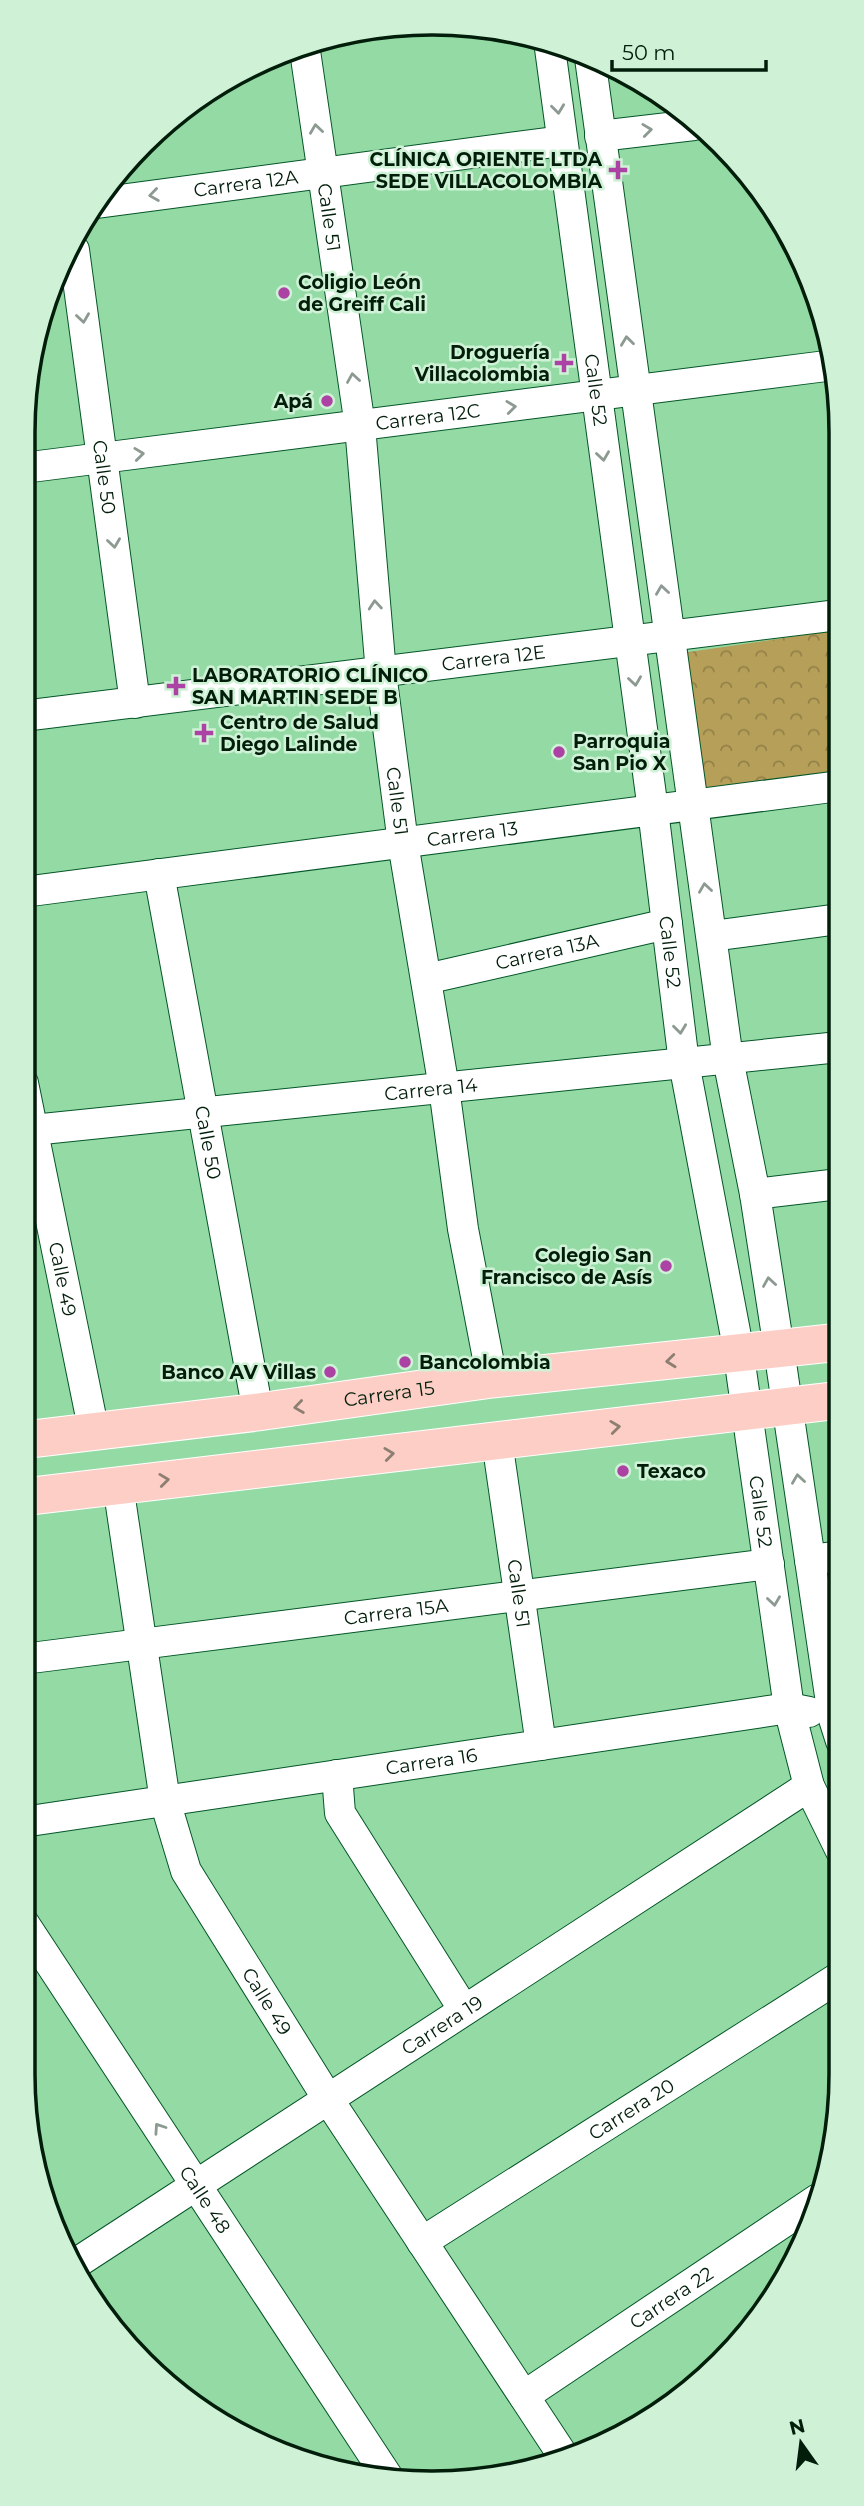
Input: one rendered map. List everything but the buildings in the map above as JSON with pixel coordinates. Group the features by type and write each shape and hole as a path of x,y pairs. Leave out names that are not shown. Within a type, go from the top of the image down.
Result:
{"main road":[{"name":"Carrera 15","path":"35,1439 258,1412 492,1379 829,1343"},
{"path":"35,1495 829,1401"}],"street":[{"name":"Calle 52","path":"551,53 653,810 684,1063 738,1354 789,1708 809,1786 829,1827"},
{"name":"Calle 51","path":"306,56 360,426 381,673 404,843 444,1087 463,1229 492,1379"},
{"name":"Calle 52","path":"591,68 728,1059 755,1194 829,1671"},
{"path":"600,136 685,126"},
{"name":"Carrera 12A","path":"109,201 562,141"},
{"name":"Calle 50","path":"75,258 135,703"},
{"name":"Carrera 12C","path":"35,466 823,366"},
{"name":"Carrera 12E","path":"35,715 829,616"},
{"name":"Carrera 13","path":"35,890 829,787"},
{"name":"Calle 50","path":"159,874 258,1412"},
{"path":"712,936 829,920"},
{"name":"Carrera 13A","path":"426,979 667,924"},
{"name":"Carrera 14","path":"35,1129 829,1048"},
{"name":"Calle 49","path":"35,1162 94,1432"},
{"path":"755,1194 829,1185"},
{"name":"Calle 51","path":"497,1441 541,1745"},
{"name":"Calle 49","path":"118,1485 165,1801 186,1871 328,2099 560,2450"},
{"path":"763,1526 804,1521"},
{"path":"810,1560 829,1557"},
{"name":"Carrera 15A","path":"35,1658 769,1564"},
{"name":"Carrera 16","path":"35,1820 789,1708 829,1721"},
{"path":"337,1775 340,1814 464,2010"},
{"name":"Carrera 19","path":"81,2260 809,1786"},
{"name":"Calle 48","path":"35,1940 383,2468"},
{"name":"Carrera 20","path":"422,2242 829,1984"},
{"name":"Carrera 22","path":"524,2396 806,2207"}],"green space":[{"path":"829,631 829,776 702,792 682,653"}],"place":[{"name":"CLÍNICA ORIENTE LTDA SEDE VILLACOLOMBIA","path":"618,170"},
{"name":"Coligio León de Greiff Cali","path":"284,293"},
{"name":"Droguería Villacolombia","path":"564,363"},
{"name":"Apá","path":"327,401"},
{"name":"LABORATORIO CLÍNICO SAN MARTIN SEDE B","path":"176,686"},
{"name":"Centro de Salud Diego Lalinde","path":"204,733"},
{"name":"Parroquia San Pio X","path":"559,752"},
{"name":"Colegio San Francisco de Asís","path":"666,1266"},
{"name":"Bancolombia","path":"405,1362"},
{"name":"Banco AV Villas","path":"330,1372"},
{"name":"Texaco","path":"623,1471"}]}
